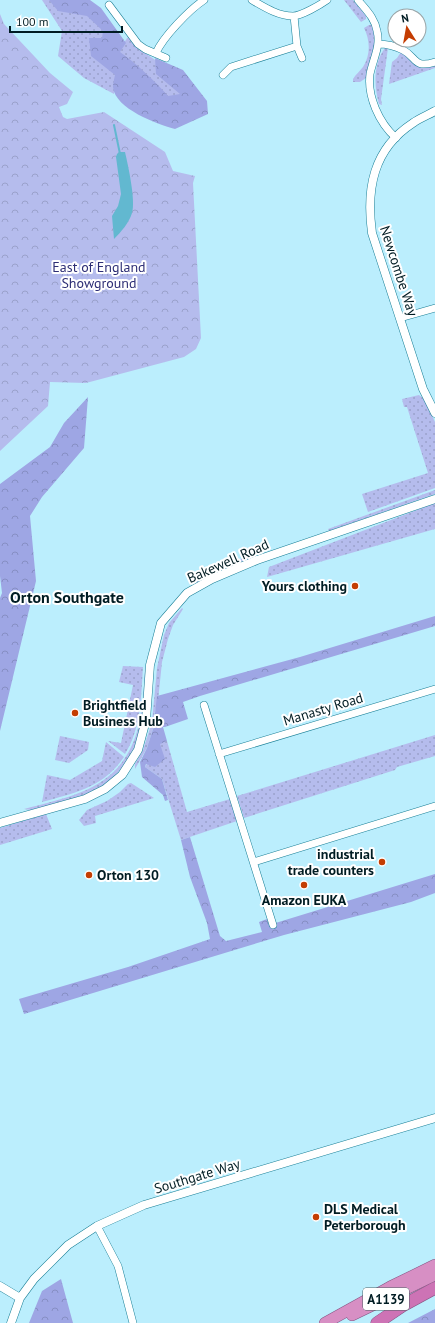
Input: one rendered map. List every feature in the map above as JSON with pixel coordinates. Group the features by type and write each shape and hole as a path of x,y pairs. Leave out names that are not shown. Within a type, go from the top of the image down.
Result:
{"highway":[{"path":"325,1323 390,1287 435,1265"},
{"name":"A1139","path":"337,1323 435,1275"},
{"path":"377,1323 402,1306 435,1288"}],"street":[{"path":"156,53 163,40 194,2 204,0"},
{"path":"252,0 278,13 294,16 315,8 327,0"},
{"path":"358,0 373,19 378,32 378,44 370,73 369,88 372,100 388,131 396,138"},
{"path":"109,5 138,44 145,49 166,58"},
{"path":"294,16 297,46 302,58"},
{"path":"378,44 390,44 404,50 416,62 427,64 435,62"},
{"path":"223,75 231,67 297,46"},
{"name":"Newcombe Way","path":"435,111 413,123 396,138 384,152 374,171 370,192 369,216 372,233 423,389 435,412"},
{"path":"400,318 435,308"},
{"name":"Bakewell Road","path":"0,823 85,799 105,790 122,775 138,750 146,720 150,665 161,623 187,593 212,579 257,560 435,499"},
{"name":"Manasty Road","path":"219,754 435,689"},
{"path":"204,705 273,925"},
{"path":"254,862 435,806"},
{"name":"Southgate Way","path":"11,1323 20,1298 34,1279 68,1245 97,1226 144,1205 435,1118"},
{"path":"97,1226 118,1266 133,1323"},
{"path":"0,1286 20,1298"}],"green space":[{"path":"42,0 51,0 87,14 104,30 117,75 114,94 84,78 58,56 62,31"},
{"path":"49,0 90,0 101,8 126,43 120,52 146,73 168,96 180,94 156,74 155,58 183,70 207,101 208,114 175,129 148,119 129,109 116,95 113,87 115,75 91,56 89,38 102,38 103,31 87,16 58,11"},
{"path":"344,0 353,0 366,16 366,19 361,22"},
{"name":"East of England Showground","path":"0,14 4,24 50,73 73,92 67,104 59,107 63,117 67,119 104,112 165,152 173,171 195,176 193,183 201,338 196,349 184,357 86,383 50,382 48,406 0,451"},
{"path":"372,25 375,39 366,78 360,82 353,82 353,79 366,62 369,47 368,37 364,28"},
{"path":"128,37 141,50 158,62 183,94 170,101 117,52"},
{"path":"385,48 388,48 381,99 382,105 379,104 377,97 376,83 378,61"},
{"path":"401,52 420,66 435,66 435,68 389,84 392,62"},
{"path":"419,395 424,399 435,422 435,488 368,512 362,494 428,473 407,407 404,407 402,399"},
{"path":"88,397 84,448 42,497 30,516 36,581 0,731 0,598 2,593 0,576 0,484 50,447 64,423"},
{"path":"435,490 435,494 329,531 328,529"},
{"path":"435,503 435,529 267,577 269,567"},
{"path":"255,554 253,557 206,577 194,584 189,584 213,570"},
{"path":"182,608 183,609 173,625 162,662 158,701 154,715 153,729 147,748 135,769 135,764 143,750 152,722 157,668 164,635 169,623"},
{"path":"435,616 435,626 183,702 188,719 163,727 167,741 160,744 165,759 155,767 146,764 145,767 162,779 168,800 165,801 163,795 142,777 140,762 147,748 153,729 157,723 154,721 157,696 300,657"},
{"path":"123,666 143,667 141,701 137,723 125,754 108,741 121,743 133,685 119,682"},
{"path":"145,669 147,673 146,705 142,728 133,752 118,773 98,789 87,794 31,810 24,809 80,793 96,785 110,775 122,762 132,745 139,724"},
{"path":"435,735 435,756 397,767 395,770 244,818 237,796"},
{"path":"60,736 89,742 88,750 69,763 55,760"},
{"path":"167,741 187,812 230,799 237,821 181,840 162,779 145,767 160,743"},
{"path":"106,742 124,757 116,767 98,782 88,787 77,792 42,802 47,775 70,780 102,761"},
{"path":"131,783 154,798 95,816 96,823 84,826 79,820 87,810 107,801"},
{"path":"46,814 52,829 0,845 0,828"},
{"path":"190,837 220,936 226,941 262,932 259,922 267,919 269,925 435,874 435,893 411,902 284,935 24,1014 19,999 128,967 210,939 207,923 190,877 181,840"},
{"path":"61,1279 73,1323 29,1323 42,1291"},
{"path":"435,1309 435,1323 408,1323"}],"shaded area":[{"path":"119,152 125,152 131,183 133,207 131,217 127,224 114,239 112,216 118,206 121,194 116,157"}],"waterway":[{"path":"114,125 120,154"}],"place":[{"name":"Yours clothing","path":"355,586"},
{"name":"Brightfield Business Hub","path":"75,713"},
{"name":"industrial trade counters","path":"382,862"},
{"name":"Orton 130","path":"89,875"},
{"name":"Amazon EUKA","path":"304,885"},
{"name":"DLS Medical Peterborough","path":"316,1217"}],"district":[{"name":"Orton Southgate","path":"67,597"}]}
